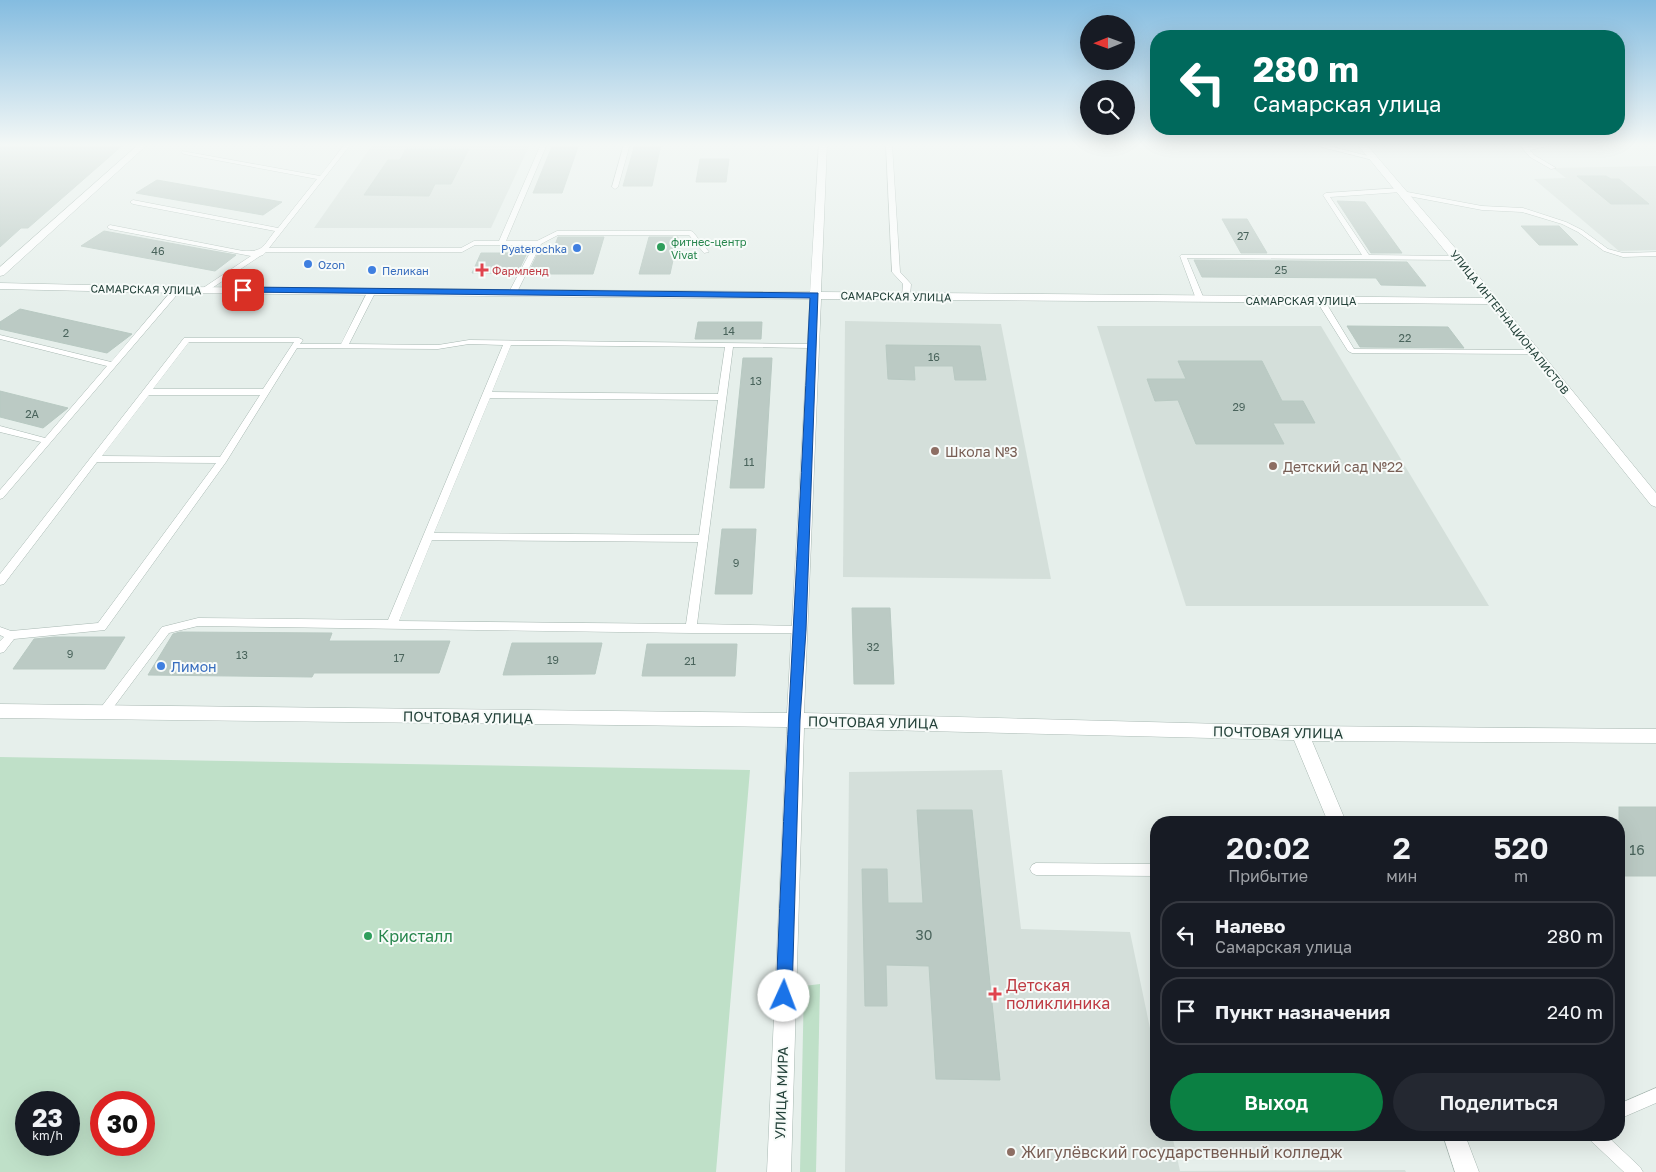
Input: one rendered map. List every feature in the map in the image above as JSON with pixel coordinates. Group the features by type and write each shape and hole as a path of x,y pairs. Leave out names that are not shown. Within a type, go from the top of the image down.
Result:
{"street":[{"path":"0,273 83,199"},
{"name":"УЛИЦА МИРА","path":"779,1172 794,720 820,199"},
{"name":"УЛИЦА ИНТЕРНАЦИОНАЛИСТОВ","path":"1408,199 1656,502"},
{"name":"САМАРСКАЯ УЛИЦА","path":"0,286 177,290 1492,301"},
{"name":"ПОЧТОВАЯ УЛИЦА","path":"0,710 103,713 794,720 1300,733 1656,736"},
{"path":"1300,733 1335,816"},
{"path":"1456,1141 1467,1172"}],"lane":[{"path":"206,290 262,252 305,199"},
{"path":"502,243 521,199"},
{"path":"892,199 896,272 907,284 906,296"},
{"path":"1328,199 1367,257"},
{"path":"1438,199 1482,208 1523,210 1564,223 1580,231 1606,250 1623,255 1656,254"},
{"path":"133,202 280,230"},
{"path":"110,227 243,253 462,250 474,243 538,243 557,233 691,233 706,252"},
{"path":"513,292 538,243"},
{"path":"1200,299 1183,256 1458,258"},
{"path":"2,492 177,290"},
{"path":"344,346 372,291"},
{"path":"1320,300 1352,351 1535,352"},
{"path":"0,337 114,365"},
{"path":"0,581 186,340 299,340 223,460 101,627 5,633 0,649"},
{"path":"295,346 438,347 469,342 812,346"},
{"path":"392,624 508,343"},
{"path":"691,629 729,345"},
{"path":"146,392 266,392"},
{"path":"487,395 722,397"},
{"path":"0,428 47,441"},
{"path":"94,459 223,460"},
{"path":"428,536 703,539"},
{"path":"103,713 166,630 198,622 800,630"},
{"path":"1036,869 1150,870"},
{"path":"1625,1109 1656,1095"},
{"path":"1601,1141 1635,1172"}],"shaded area":[{"path":"335,199 505,199 491,228 314,228"},
{"path":"1557,199 1656,199 1656,250 1619,251"},
{"name":"Школа №3","path":"845,321 1001,324 1051,579 843,577"},
{"name":"Детский сад №22","path":"1097,326 1321,326 1489,606 1186,606"},
{"name":"Детская поликлиника","path":"1002,770 1021,929 1130,932 1150,1028 1150,1141 1173,1141 1180,1171 1405,1170 1406,1172 845,1172 849,772"}],"green space":[{"name":"Кристалл","path":"0,757 750,770 716,1172 0,1172"},
{"path":"820,984 816,1172 800,1172 804,986"}],"building":[{"path":"0,199 61,199 28,228 21,228 0,247"},
{"path":"169,199 263,199 282,202 263,215"},
{"path":"1605,199 1643,199 1649,204 1611,204"},
{"path":"1337,201 1365,202 1402,253 1371,253"},
{"path":"1222,219 1247,219 1267,253 1241,253"},
{"path":"1521,226 1559,226 1578,245 1539,245"},
{"path":"104,231 236,255 215,271 81,246"},
{"name":"Pyaterochka","path":"558,237 604,237 593,274 528,274 538,253 552,253"},
{"name":"фитнес-центр Vivat","path":"649,237 678,237 670,274 639,274"},
{"path":"481,253 527,253 517,274 472,273"},
{"path":"1194,260 1407,262 1426,286 1381,285 1376,278 1202,277"},
{"path":"20,309 132,334 107,353 0,329 0,322"},
{"path":"698,322 762,322 761,339 695,339"},
{"path":"1347,326 1448,327 1464,348 1360,347"},
{"path":"886,345 980,346 986,380 955,380 953,366 914,366 915,380 888,379"},
{"path":"743,358 772,358 764,488 730,488"},
{"path":"1178,361 1262,361 1282,401 1303,401 1315,423 1273,423 1284,444 1196,444 1178,400 1155,401 1147,379 1186,379"},
{"path":"0,391 68,408 43,428 0,417"},
{"path":"722,529 756,529 752,594 715,594"},
{"path":"852,608 890,608 894,684 854,684"},
{"path":"180,632 332,633 329,641 450,641 439,673 314,673 312,677 148,675 173,634"},
{"path":"55,637 125,637 105,669 13,669 34,639"},
{"path":"512,643 602,643 595,674 503,675"},
{"path":"647,644 737,644 735,676 642,676"},
{"path":"1619,807 1656,807 1656,876 1625,876 1625,816 1619,816"},
{"path":"917,810 972,810 1000,1080 936,1079 929,966 886,965 887,1006 865,1006 862,869 887,869 888,903 923,903"}],"place":[{"name":"фитнес-центр Vivat","path":"661,247"},
{"name":"Pyaterochka","path":"577,248"},
{"name":"Ozon","path":"308,264"},
{"name":"Пеликан","path":"372,270"},
{"name":"Фармленд","path":"482,270"},
{"name":"Школа №3","path":"935,451"},
{"name":"Детский сад №22","path":"1273,466"},
{"name":"Лимон","path":"161,666"},
{"name":"Кристалл","path":"368,936"},
{"name":"Детская поликлиника","path":"995,994"},
{"name":"Жигулёвский государственный колледж","path":"1011,1152"}],"route":[{"path":"243,290 815,295 800,630 794,720 784,996"}]}
